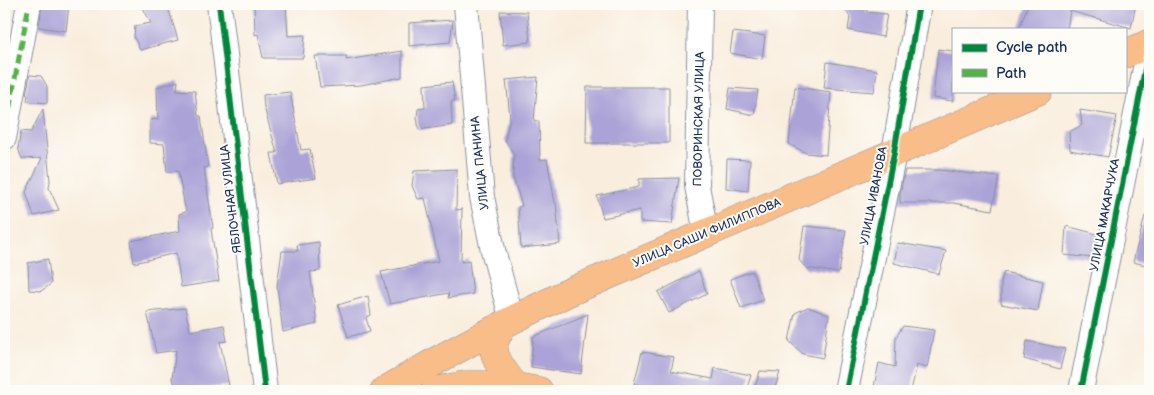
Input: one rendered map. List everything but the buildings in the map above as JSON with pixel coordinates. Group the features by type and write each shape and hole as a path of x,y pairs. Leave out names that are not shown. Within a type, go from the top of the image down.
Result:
{"highway":[{"path":"1126,54 1150,43"},
{"name":"УЛИЦА САШИ ФИЛИППОВА","path":"384,391 507,322 567,293 1036,92"},
{"path":"507,322 494,343 495,352 506,376 527,389"},
{"path":"435,391 465,384 527,389"}],"street":[{"path":"4,138 28,4"},
{"name":"ЯБЛОЧНАЯ УЛИЦА","path":"219,4 266,391"},
{"name":"УЛИЦА ПАНИНА","path":"466,4 482,197 507,322"},
{"name":"ПОВОРИНСКАЯ УЛИЦА","path":"700,4 697,186 706,233"},
{"name":"УЛИЦА ИВАНОВА","path":"846,391 894,153 919,4"},
{"name":"УЛИЦА МАКАРЧУКА","path":"1081,391 1150,43"}],"marked path":[{"path":"4,138 29,4"}],"cycle path":[{"path":"219,4 265,391"},
{"path":"846,391 894,153 919,4"},
{"path":"1081,391 1150,44"}]}
